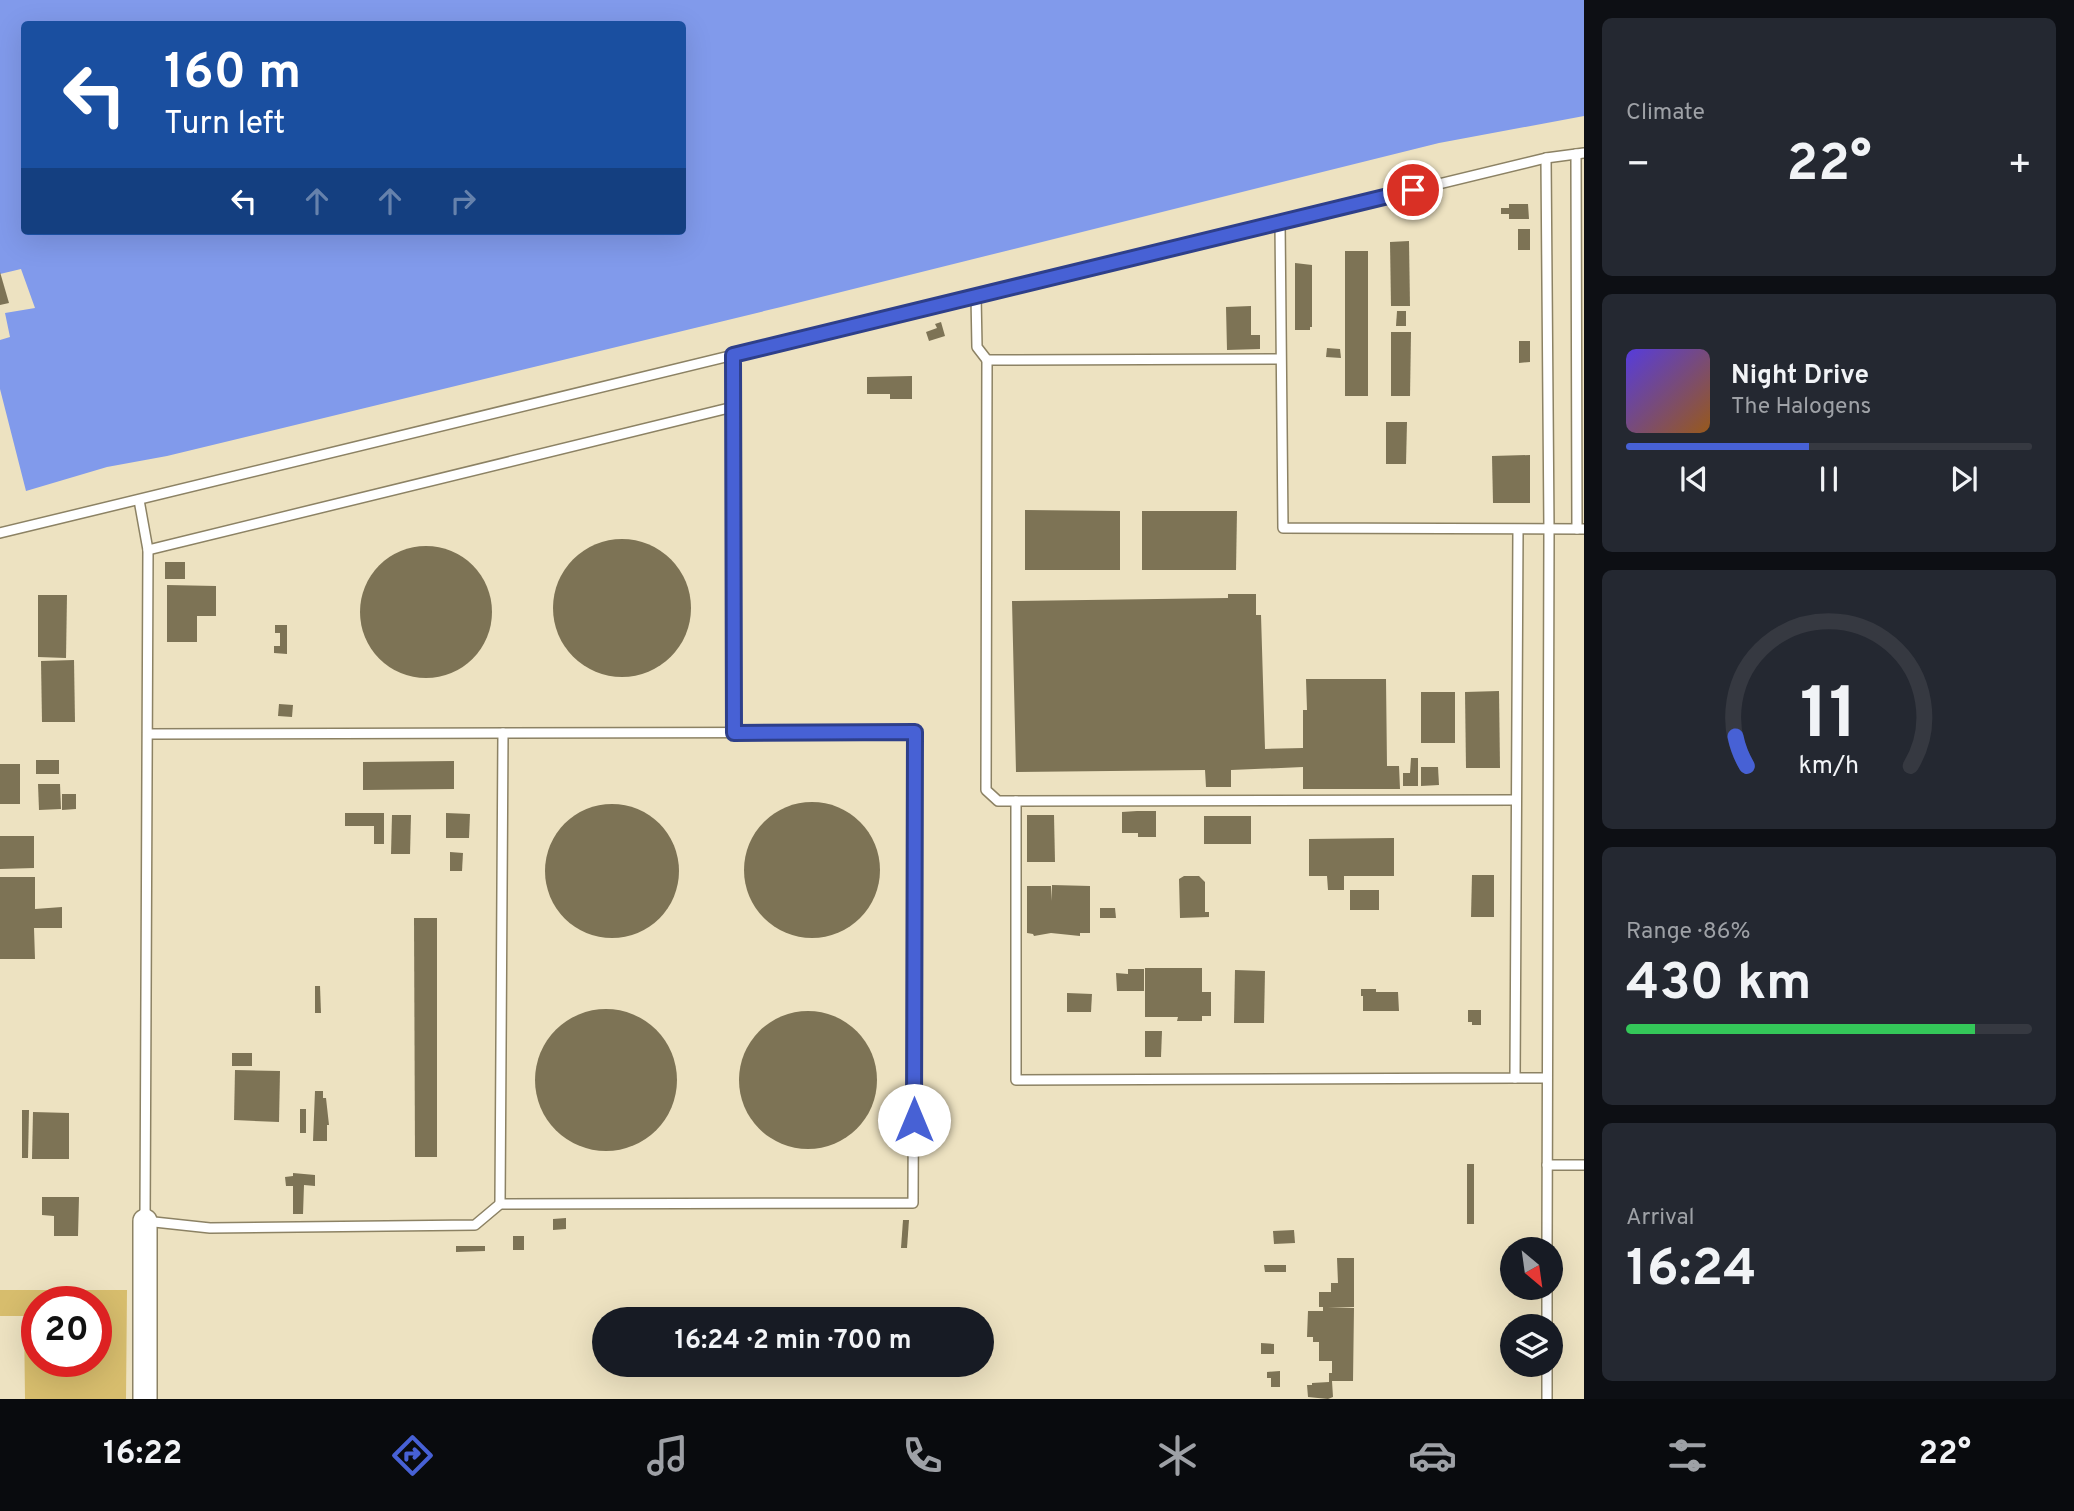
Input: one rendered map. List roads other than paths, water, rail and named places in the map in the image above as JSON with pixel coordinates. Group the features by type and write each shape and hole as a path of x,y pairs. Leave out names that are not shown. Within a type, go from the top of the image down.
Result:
{"street":[{"path":"145,1221 145,1399"}],"lane":[{"path":"0,533 976,295 1546,158 1580,153 1581,529 1283,528 1280,222"},
{"path":"1546,158 1549,530 1547,1237"},
{"path":"976,295 977,347 987,360 986,790 998,801 1516,800"},
{"path":"733,355 734,733"},
{"path":"987,360 1280,359"},
{"path":"148,550 733,407"},
{"path":"139,500 148,550 145,1221 210,1228 475,1225 500,1204 913,1203 915,732 148,734"},
{"path":"1515,1078 1518,530"},
{"path":"500,1204 503,733"},
{"path":"1016,801 1016,1080 1547,1078"},
{"path":"1547,1165 1584,1165"},
{"path":"1547,1377 1547,1399"}],"water":[{"path":"0,0 1584,0 1584,116 1439,143 781,307 167,456 107,467 26,491 0,389 0,340 10,337 5,313 35,308 21,269 0,274"}]}
